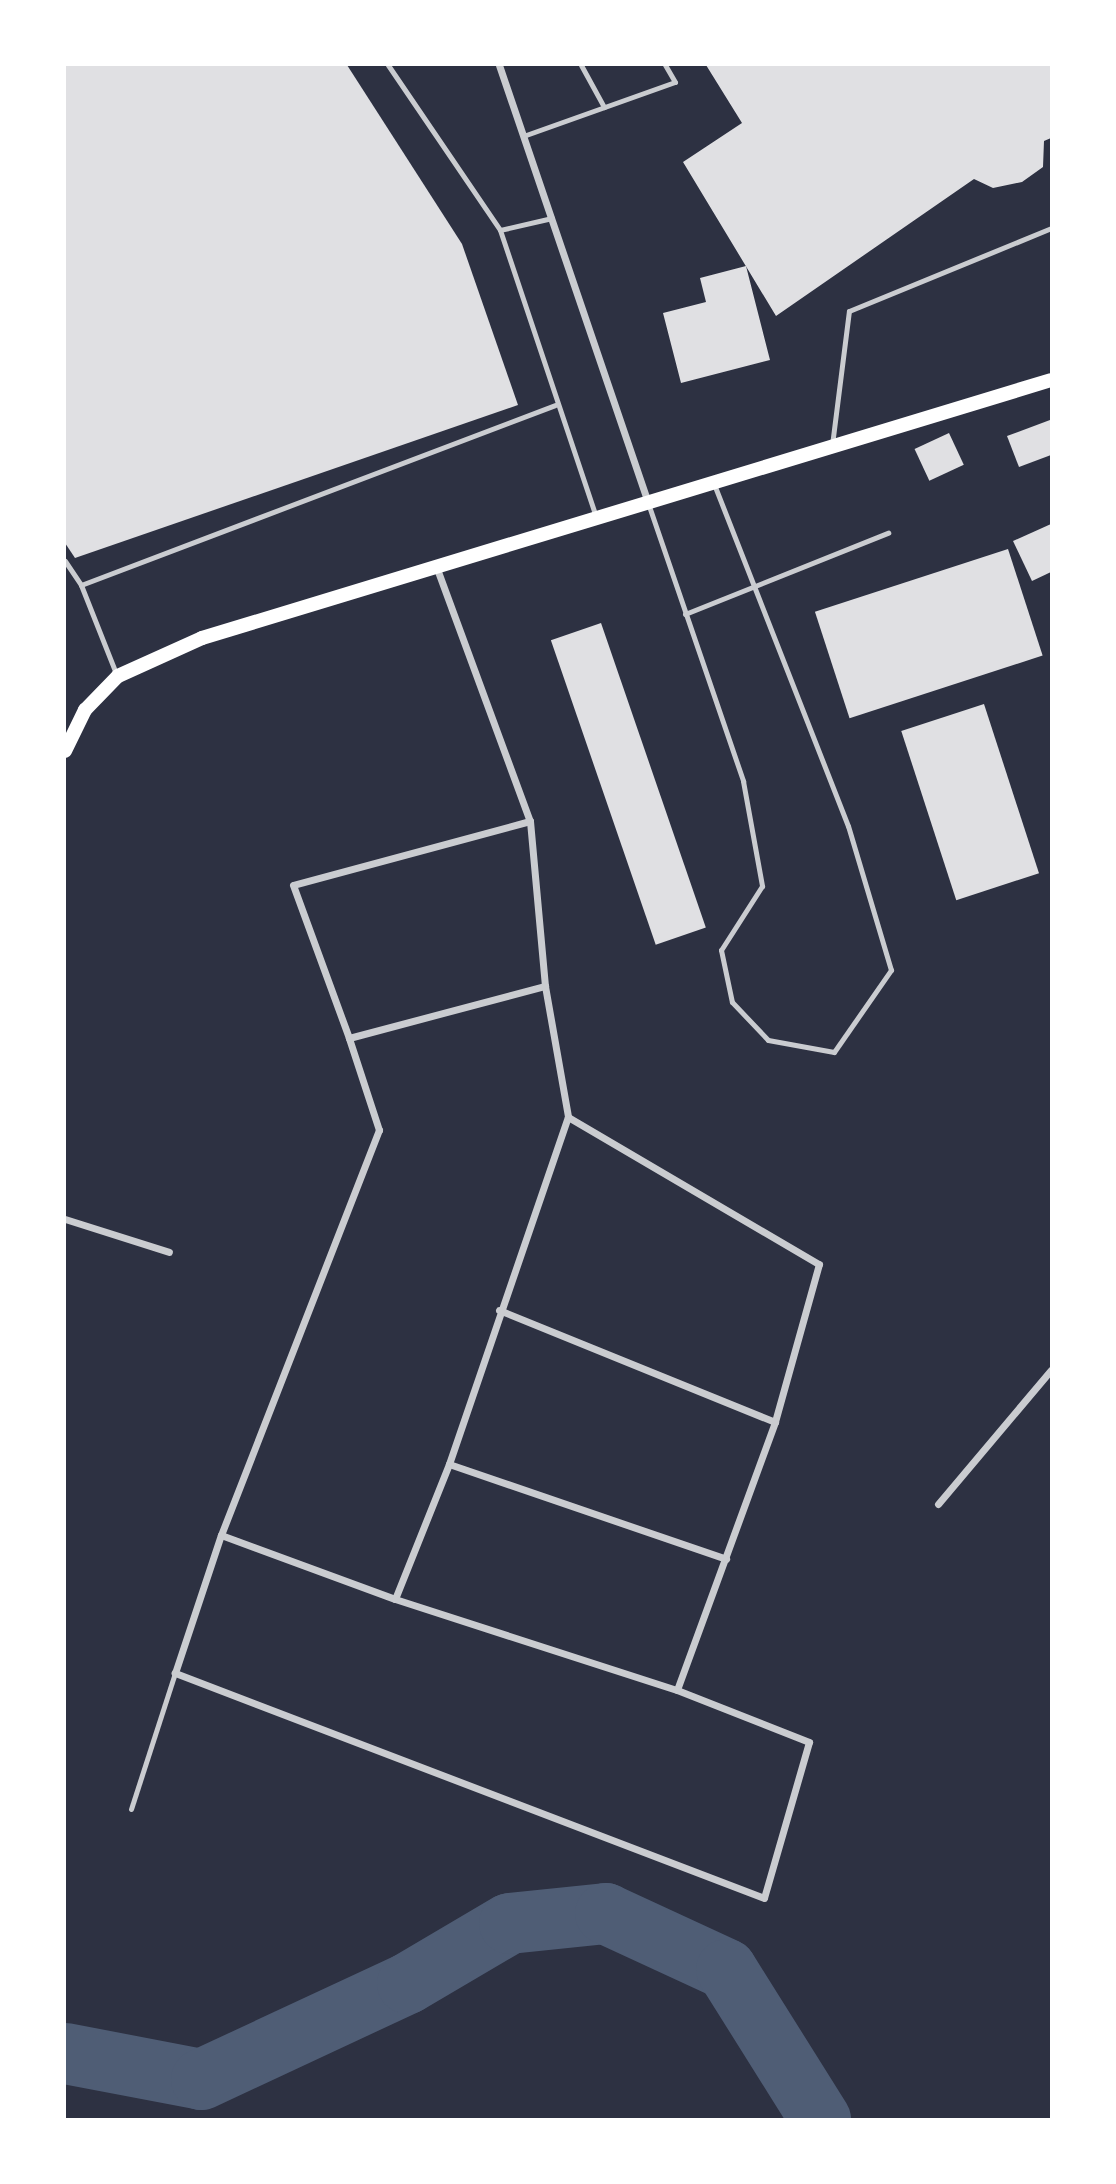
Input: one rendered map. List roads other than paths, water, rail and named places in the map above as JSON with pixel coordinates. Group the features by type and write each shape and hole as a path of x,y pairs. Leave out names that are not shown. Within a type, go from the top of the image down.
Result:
{"main road":[{"path":"65,751 85,710 118,676 202,638 436,565 649,506 1051,380"}],"street":[{"path":"499,65 526,135 649,506"},
{"path":"395,1599 449,1464 499,1310 568,1117 545,986 530,821 436,565"},
{"path":"222,1535 395,1599 677,1690 809,1742 764,1898 175,1673 222,1535 379,1130 349,1038 293,885 530,821"},
{"path":"349,1038 545,986"},
{"path":"568,1117 819,1264 775,1422 677,1690"},
{"path":"65,1219 169,1252"},
{"path":"499,1310 775,1422"},
{"path":"938,1504 1051,1370"},
{"path":"449,1464 726,1559"}],"lane":[{"path":"388,65 500,230 555,405 597,520"},
{"path":"581,65 604,107"},
{"path":"526,135 674,82 665,65"},
{"path":"500,230 552,218"},
{"path":"832,450 849,311 1051,228"},
{"path":"81,585 555,405"},
{"path":"649,506 743,781 762,886 721,950 732,1002 768,1040 834,1052 891,970 848,826 714,484"},
{"path":"685,614 888,533"},
{"path":"65,561 81,585 118,676"},
{"path":"131,1809 175,1673"}],"waterway":[{"path":"65,2053 201,2079 407,1983 509,1923 605,1913 726,1969 820,2119"}]}
